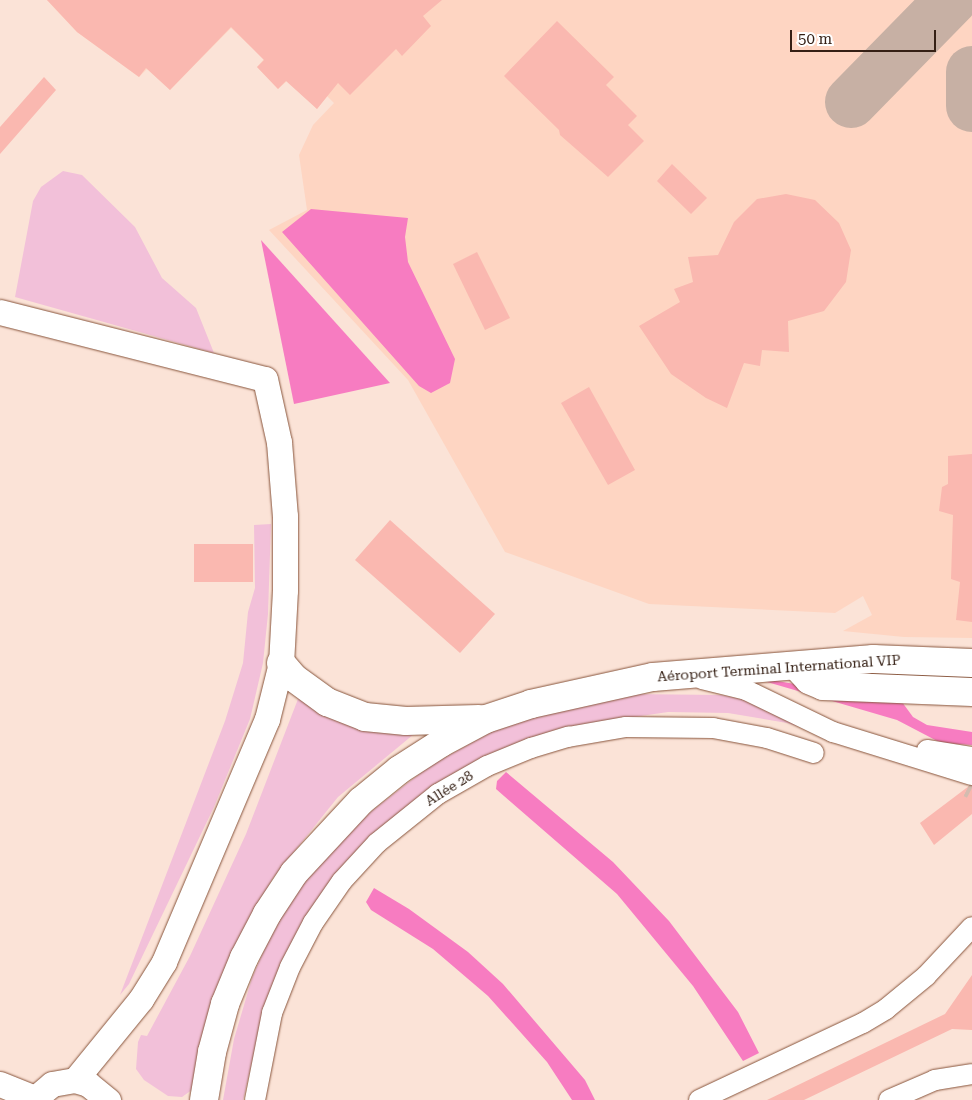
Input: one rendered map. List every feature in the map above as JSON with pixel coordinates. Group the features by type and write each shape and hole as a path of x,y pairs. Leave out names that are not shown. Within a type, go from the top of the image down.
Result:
{"main road":[{"name":"Aéroport Terminal International VIP","path":"204,1100 212,1052 225,1004 244,958 294,873 361,800 399,770 486,719 582,690 653,678 735,669 798,668 873,660 972,663"},
{"path":"280,663 294,678 327,702 365,717 406,721 486,719"},
{"path":"798,668 809,680 823,686 972,692"}],"street":[{"path":"0,312 265,379 279,442 285,516 285,590 280,663 259,743 174,943 140,999 75,1080"},
{"path":"653,678 700,679 746,690 810,722 970,781"},
{"name":"Allée 28","path":"255,1100 272,1014 290,967 313,924 342,881 377,843 416,809 454,784 531,748 568,737 626,727 713,728 767,738 814,753"},
{"path":"856,739 972,757"},
{"path":"856,739 972,766"},
{"path":"699,1100 863,1023 886,1009 926,976 972,926"},
{"path":"889,1100 935,1080 972,1074"},
{"path":"0,1084 33,1099 52,1084 75,1080 88,1084 108,1100"}],"shaded area":[{"path":"47,0 972,0 972,638 904,637 843,631 872,615 863,596 835,613 649,604 505,552 408,380 269,230 307,210 299,155 313,125 334,103 327,96 317,109 287,81 278,89 257,67 264,59 231,28 170,90 147,69 139,77 77,32"},
{"path":"63,171 82,175 135,227 162,278 196,308 214,353 15,297 33,201 41,187"},
{"path":"311,209 408,218 405,237 408,262 455,359 450,383 431,393 419,386 282,232"},
{"path":"261,240 390,383 294,404"},
{"path":"271,524 268,614 263,663 250,719 214,807 129,984 120,995 225,721 243,663 248,612 255,588 254,525"},
{"path":"747,676 902,702 913,717 927,725 972,732 972,745 941,743 897,720"},
{"path":"303,686 414,734 338,797 273,878 227,965 196,1087 182,1097 168,1096 144,1080 136,1069 138,1042 141,1035 147,1036 190,956 246,834"},
{"path":"627,694 721,695 752,701 846,741 787,723 728,713 668,712 607,721 485,758 345,870 258,1037 243,1100 223,1100 234,1039 252,978 265,948 289,903 309,875 355,824 431,765 495,730 522,720"},
{"path":"506,772 613,862 669,921 738,1012 759,1053 743,1061 693,986 617,894 496,789 497,781"},
{"path":"374,888 409,909 468,952 503,984 585,1080 595,1100 572,1100 547,1062 488,996 433,949 371,910 366,902"}],"building":[{"path":"47,0 442,0 423,16 431,26 402,56 396,49 350,95 338,83 317,109 286,81 278,89 257,67 264,60 231,27 170,90 146,68 139,77 77,32"},
{"path":"557,21 614,77 606,85 637,116 628,125 644,141 608,177 560,135 559,130 504,76"},
{"path":"44,77 56,90 0,154 0,127"},
{"path":"672,164 707,198 691,214 657,181"},
{"path":"786,194 815,200 839,223 851,250 846,282 824,311 788,321 789,352 762,350 760,366 744,363 727,408 706,398 671,374 639,326 680,302 674,289 693,282 688,257 718,255 734,222 757,199"},
{"path":"477,252 510,318 485,330 453,264"},
{"path":"589,387 635,470 608,485 561,403"},
{"path":"972,454 972,622 956,620 960,582 951,579 953,515 939,511 942,487 948,484 948,456"},
{"path":"390,520 495,614 460,653 355,560"},
{"path":"194,544 253,544 253,582 194,582"},
{"path":"969,786 972,787 972,814 934,845 920,823"},
{"path":"972,975 972,1030 952,1029 804,1100 767,1100 945,1014"}],"taxiway":[{"path":"851,102 951,0"},
{"path":"972,72 972,106"}],"tunnel":[{"path":"968,787 972,789"}]}
